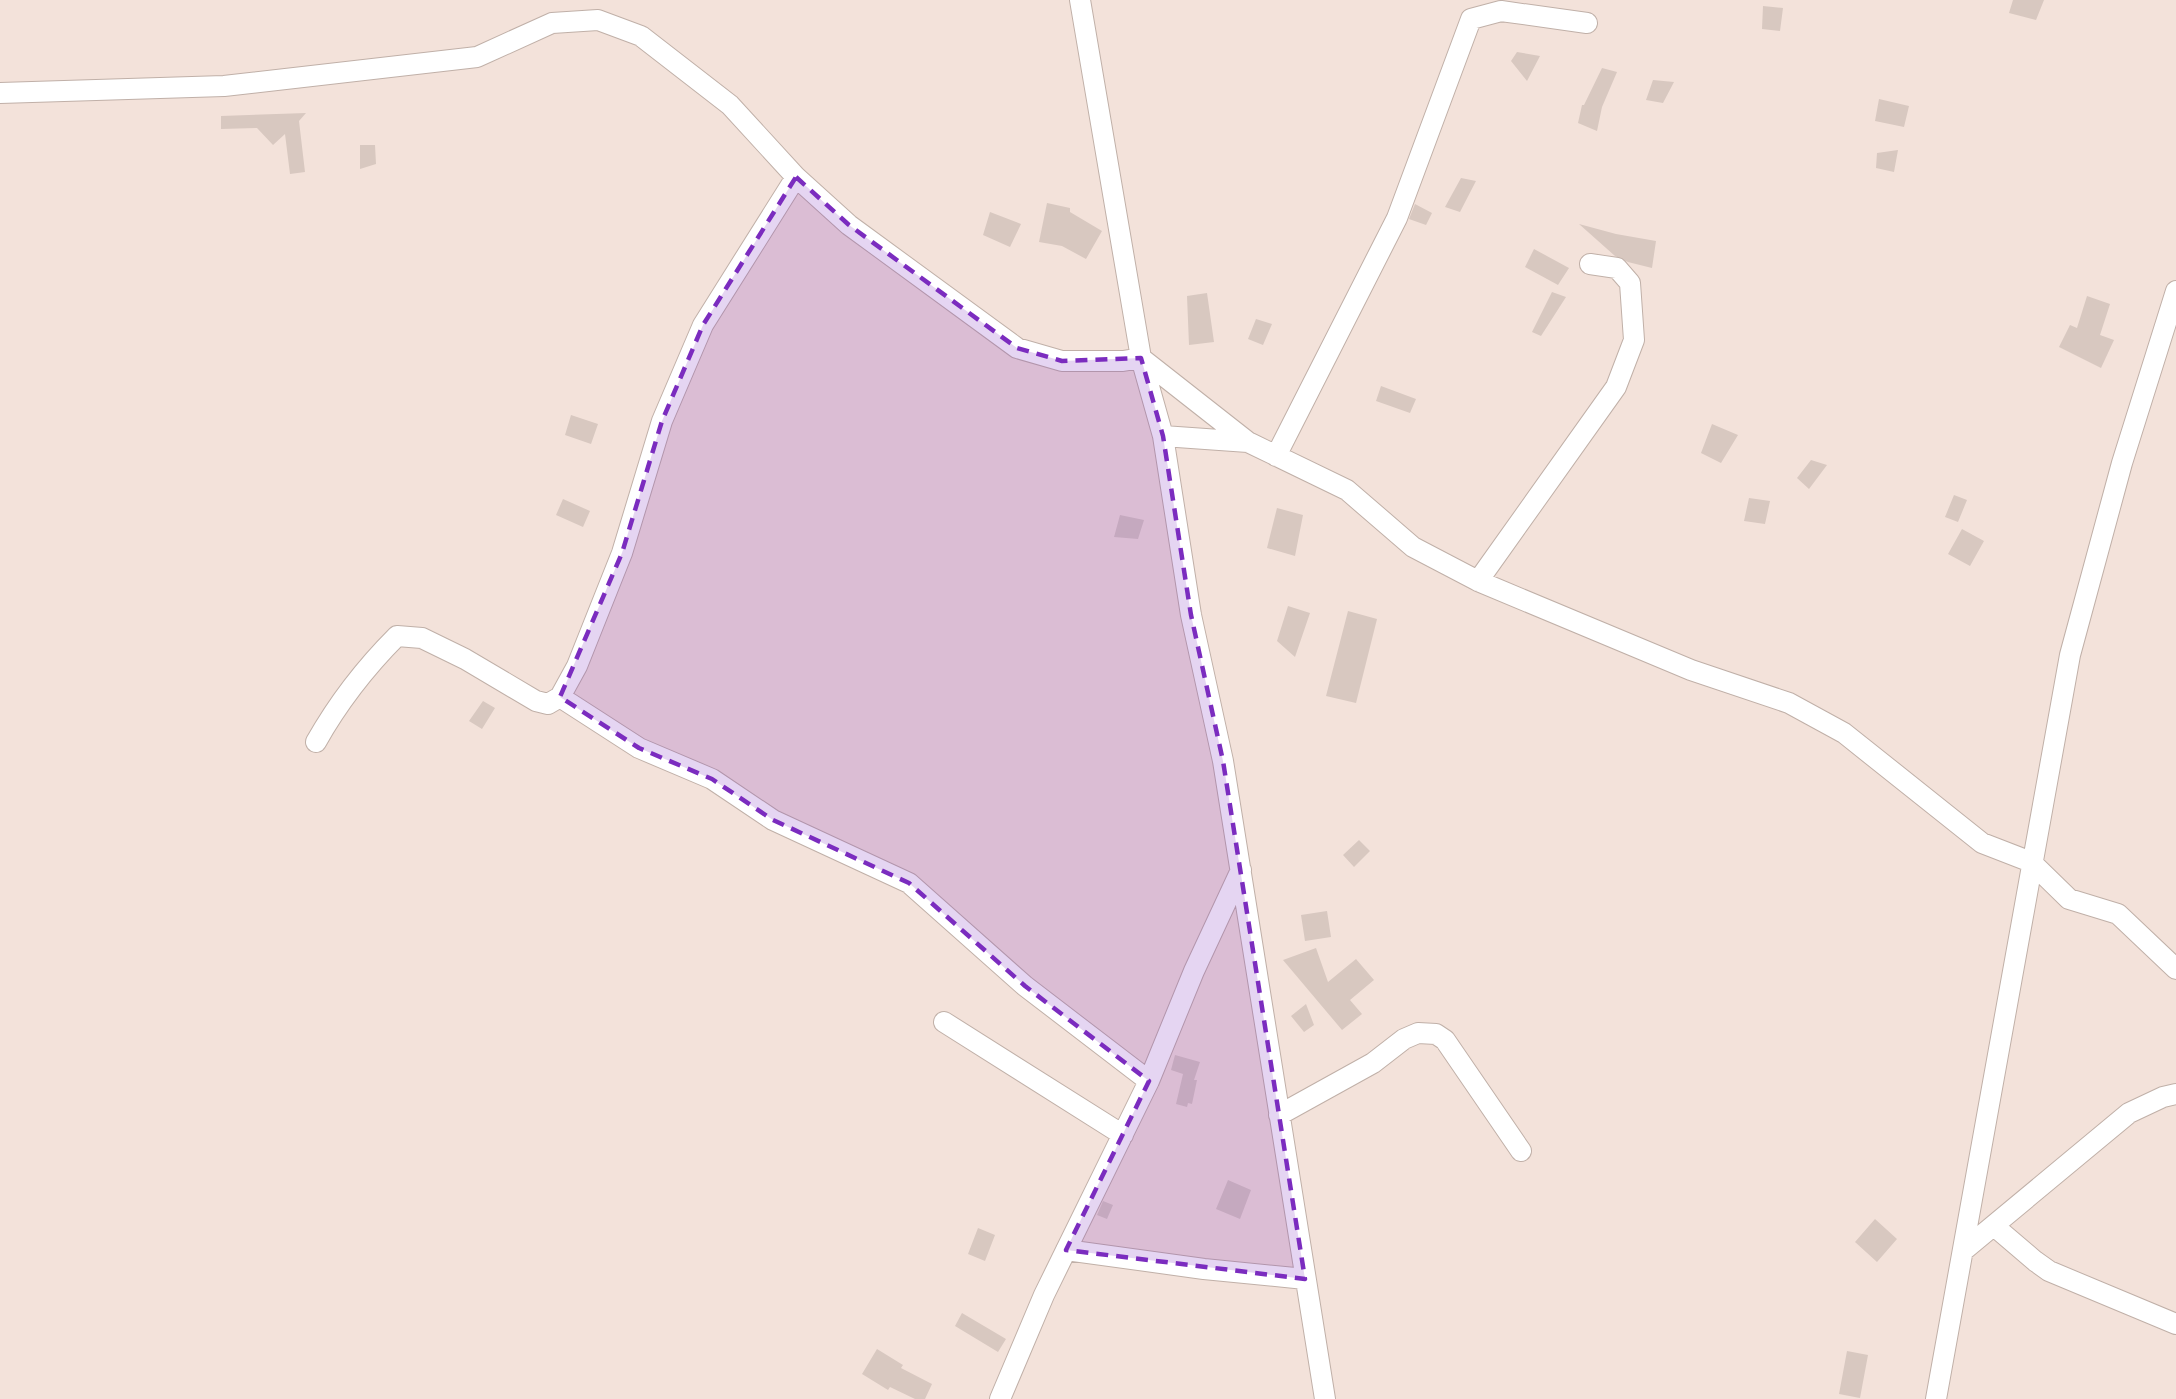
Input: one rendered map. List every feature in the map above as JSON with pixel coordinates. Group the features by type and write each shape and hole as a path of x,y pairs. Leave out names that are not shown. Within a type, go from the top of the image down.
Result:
{"street":[{"path":"1080,0 1141,358 1163,436 1191,615 1223,761 1325,1399"},
{"path":"1276,456 1397,218 1470,19 1501,11 1587,23"},
{"path":"0,93 224,86 477,57 552,23 598,20 641,36 730,105 796,177 849,225 1017,348 1062,361 1123,361 1141,358 1248,442 1347,490 1413,547 1478,581 1691,670 1789,703 1845,733 1982,843 2031,862 2069,899 2118,914 2176,969"},
{"path":"316,742 333,712 381,652 397,636 422,638 465,659 536,701 548,705 560,697 576,666 622,553 662,421 703,325 796,177"},
{"path":"1478,581 1616,387 1634,340 1630,283 1617,268 1590,264"},
{"path":"1936,1399 2070,655 2122,463 2176,291"},
{"path":"1163,436 1248,442"},
{"path":"560,697 639,748 712,779 772,820 909,883 1025,986 1149,1081"},
{"path":"1000,1399 1036,1314 1149,1081 1194,972 1242,870"},
{"path":"944,1022 1123,1135"},
{"path":"1280,1115 1373,1063 1404,1039 1418,1033 1436,1034 1445,1040 1521,1151"},
{"path":"1964,1250 2129,1113 2163,1097 2176,1094"},
{"path":"1994,1226 2049,1271 2176,1324"},
{"path":"1066,1250 1204,1269 1305,1279"}],"highlighted area":[{"path":"796,177 849,225 1017,348 1062,361 1141,358 1163,436 1191,615 1223,761 1305,1279 1066,1250 1149,1081 1025,986 909,883 773,820 712,779 639,748 560,697 622,553 662,421 703,325"}],"building":[{"path":"2013,0 2044,0 2036,20 2009,13"},
{"path":"1763,6 1783,8 1780,31 1762,29"},
{"path":"1517,52 1540,56 1527,81 1511,61"},
{"path":"1602,68 1617,72 1602,107 1597,131 1578,123 1582,105"},
{"path":"1653,80 1674,82 1663,103 1646,100"},
{"path":"1879,99 1909,106 1904,127 1875,121"},
{"path":"306,113 299,121 305,172 290,174 285,134 273,145 257,128 221,129 221,116"},
{"path":"360,145 375,145 376,164 360,169"},
{"path":"1898,150 1894,172 1876,168 1877,153"},
{"path":"1461,178 1476,181 1460,212 1445,207"},
{"path":"1047,203 1070,208 1070,212 1102,231 1086,259 1062,246 1039,242"},
{"path":"1415,204 1432,213 1426,225 1409,219"},
{"path":"990,212 1021,224 1010,247 983,235"},
{"path":"1579,224 1656,241 1652,268 1615,256"},
{"path":"1534,249 1569,268 1558,285 1525,267"},
{"path":"1552,292 1566,297 1541,336 1532,332"},
{"path":"1207,293 1214,342 1189,345 1187,296"},
{"path":"2087,296 2110,304 2100,335 2114,340 2101,368 2059,347 2070,325 2077,328"},
{"path":"1256,319 1272,324 1263,345 1248,339"},
{"path":"1381,386 1416,399 1410,413 1376,401"},
{"path":"571,415 598,424 591,444 565,435"},
{"path":"1712,424 1738,435 1721,463 1701,453"},
{"path":"1811,460 1827,465 1809,489 1797,478"},
{"path":"1954,495 1967,500 1958,522 1945,517"},
{"path":"1749,498 1770,501 1765,524 1744,521"},
{"path":"563,499 590,511 583,527 556,515"},
{"path":"1277,508 1303,515 1295,556 1267,548"},
{"path":"1120,515 1144,520 1138,539 1114,537"},
{"path":"1962,529 1984,541 1970,566 1948,554"},
{"path":"1288,606 1310,613 1295,657 1277,641"},
{"path":"1348,611 1377,619 1356,703 1326,696"},
{"path":"483,701 495,708 482,729 469,721"},
{"path":"1359,840 1370,851 1354,867 1343,855"},
{"path":"1327,911 1331,937 1305,941 1301,915"},
{"path":"1316,948 1328,982 1356,959 1374,980 1350,1000 1362,1014 1342,1030 1283,960"},
{"path":"1306,1004 1314,1025 1304,1032 1291,1016"},
{"path":"1175,1055 1200,1062 1194,1080 1197,1080 1192,1104 1188,1103 1187,1107 1176,1104 1183,1074 1171,1070"},
{"path":"1228,1180 1251,1190 1240,1219 1216,1209"},
{"path":"1103,1201 1113,1205 1107,1219 1097,1215"},
{"path":"1875,1219 1897,1239 1877,1262 1855,1242"},
{"path":"978,1228 995,1235 985,1261 968,1254"},
{"path":"962,1313 1006,1339 998,1352 955,1326"},
{"path":"877,1349 903,1365 901,1368 932,1384 925,1399 915,1399 890,1387 888,1390 862,1374"},
{"path":"1847,1351 1868,1355 1860,1398 1839,1394"}]}
